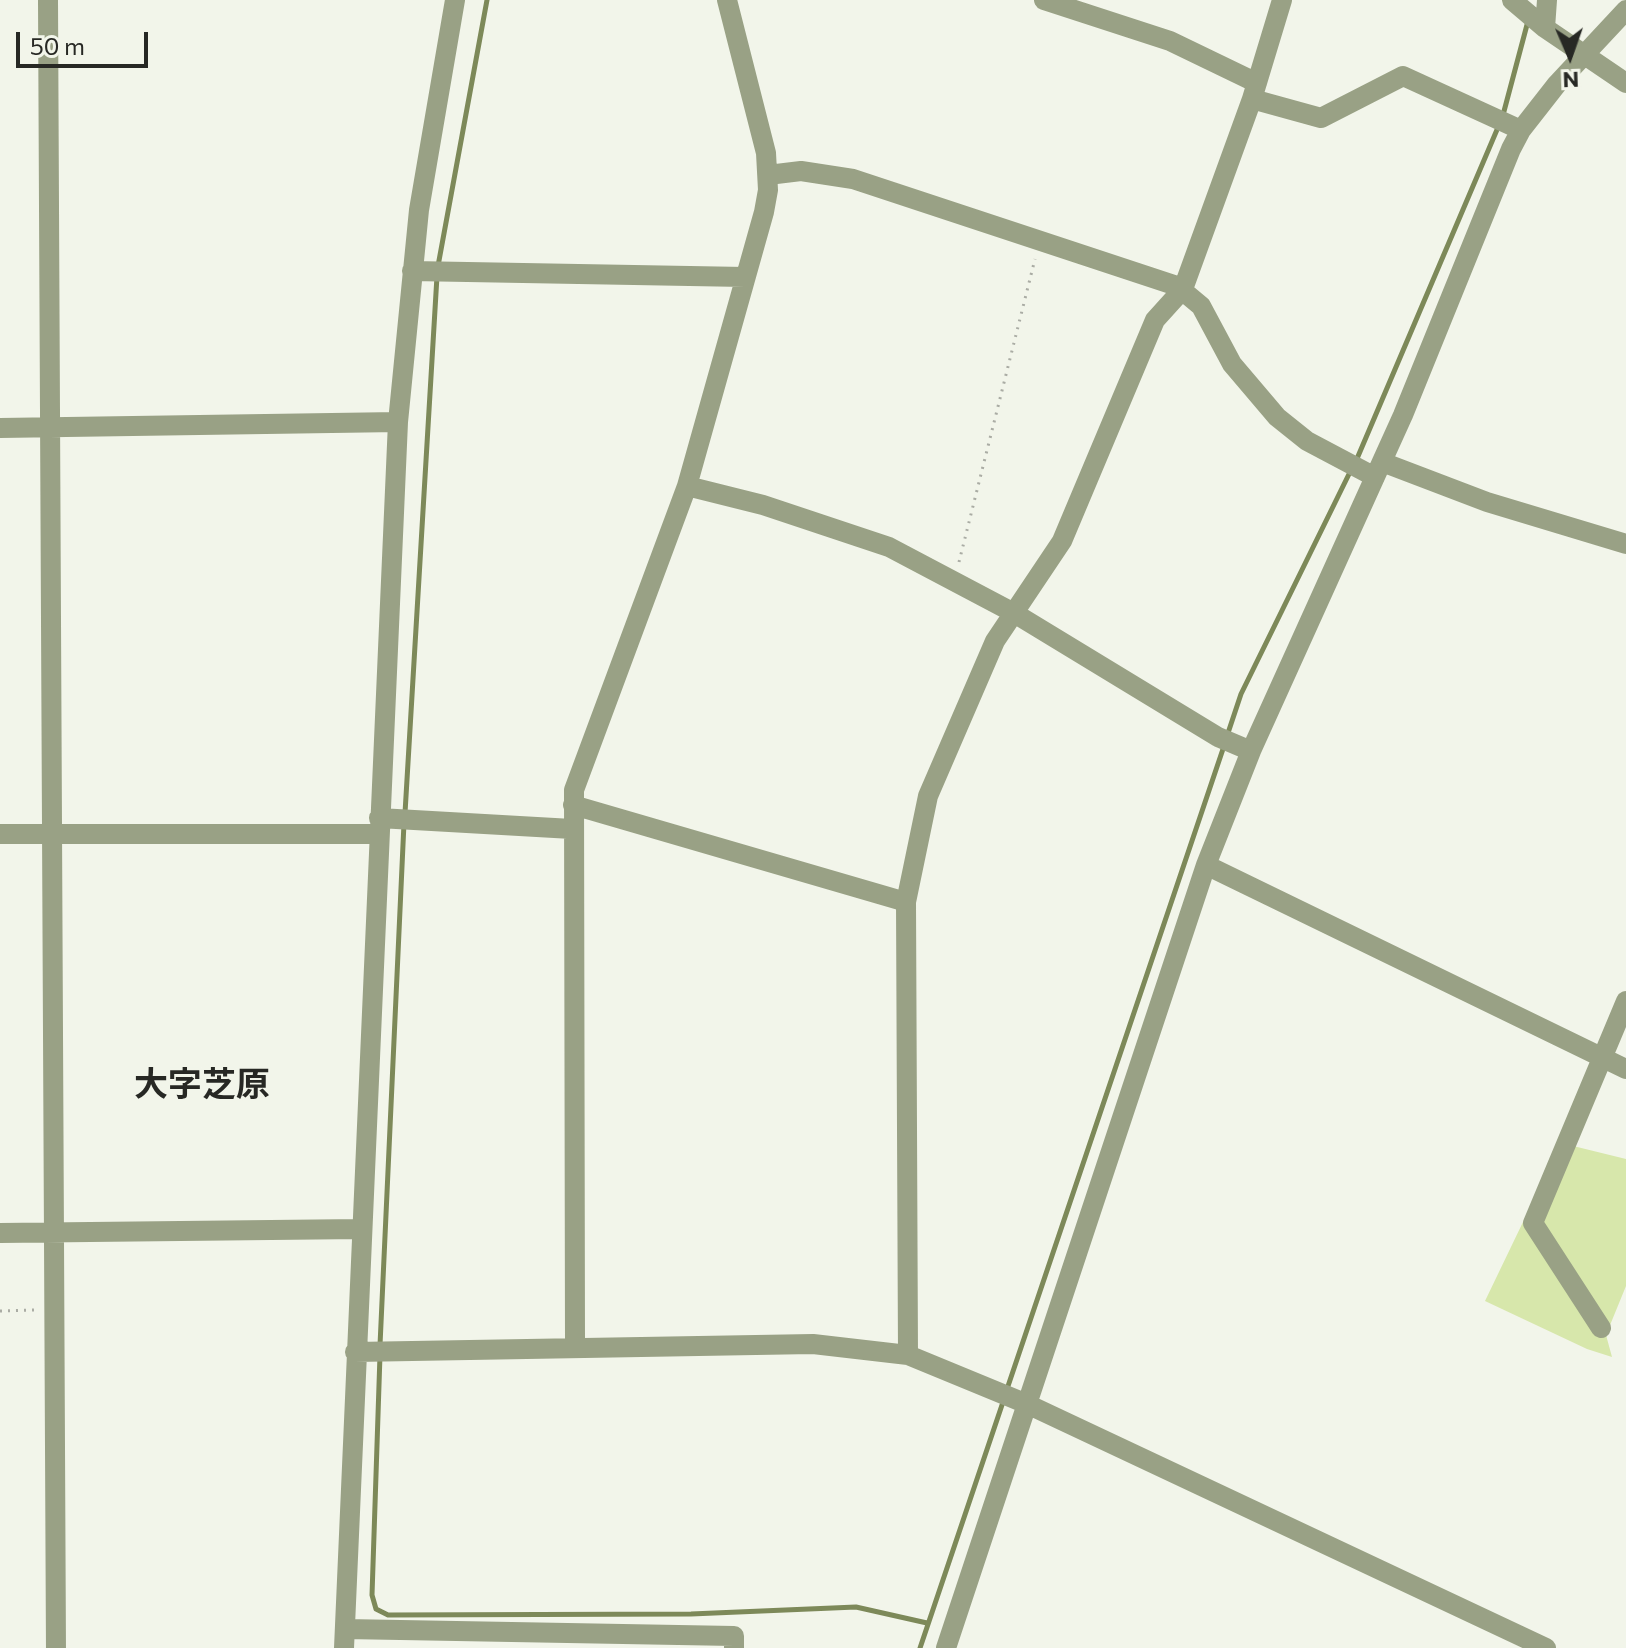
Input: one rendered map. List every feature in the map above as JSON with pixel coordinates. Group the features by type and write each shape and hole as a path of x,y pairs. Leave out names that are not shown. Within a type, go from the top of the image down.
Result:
{"street":[{"path":"48,0 56,1648"},
{"path":"455,0 429,136 431,272 398,422 344,1639 734,1636 734,1648"},
{"path":"575,1345 573,805 578,771 687,486 764,212 768,175 727,0"},
{"path":"1044,0 1104,10 1170,41 1255,91 1321,118 1334,115 1403,76 1516,128"},
{"path":"908,1355 906,902 928,796 995,641 1055,555 1155,320 1183,289 1255,91 1282,0"},
{"path":"1542,26 1547,0"},
{"path":"1515,4 1626,83"},
{"path":"946,1648 1024,1402 1245,749 1374,470 1516,128 1626,10"},
{"path":"768,175 826,172 1039,239 1183,289 1201,306 1232,364 1266,405 1307,441 1341,460 1626,544"},
{"path":"431,272 745,277"},
{"path":"0,428 398,422"},
{"path":"687,486 763,505 889,547 1014,613 1218,737 1245,749"},
{"path":"573,805 906,902"},
{"path":"0,834 379,826 411,820 572,829"},
{"path":"1206,865 1626,1069"},
{"path":"1601,1328 1533,1223 1626,1001"},
{"path":"0,1233 361,1229"},
{"path":"355,1352 575,1345 813,1344 908,1355 1024,1402 1546,1648"}],"path":[{"path":"954,581 1039,239"},
{"path":"0,1311 54,1310"}],"green space":[{"path":"1561,1143 1626,1159 1626,1286 1606,1335 1612,1357 1587,1349 1485,1301"}],"waterway":[{"path":"438,266 487,0"},
{"path":"1503,115 1528,21"},
{"path":"1356,461 1499,125"},
{"path":"405,813 437,276"},
{"path":"1227,736 1241,694 1351,470"},
{"path":"1006,1392 1224,746"},
{"path":"380,1345 404,823"},
{"path":"380,1355 372,1595 376,1609 388,1615 691,1614 856,1607 927,1623"},
{"path":"920,1648 1003,1402"}],"district":[{"name":"大字芝原","path":"202,1085"}]}
